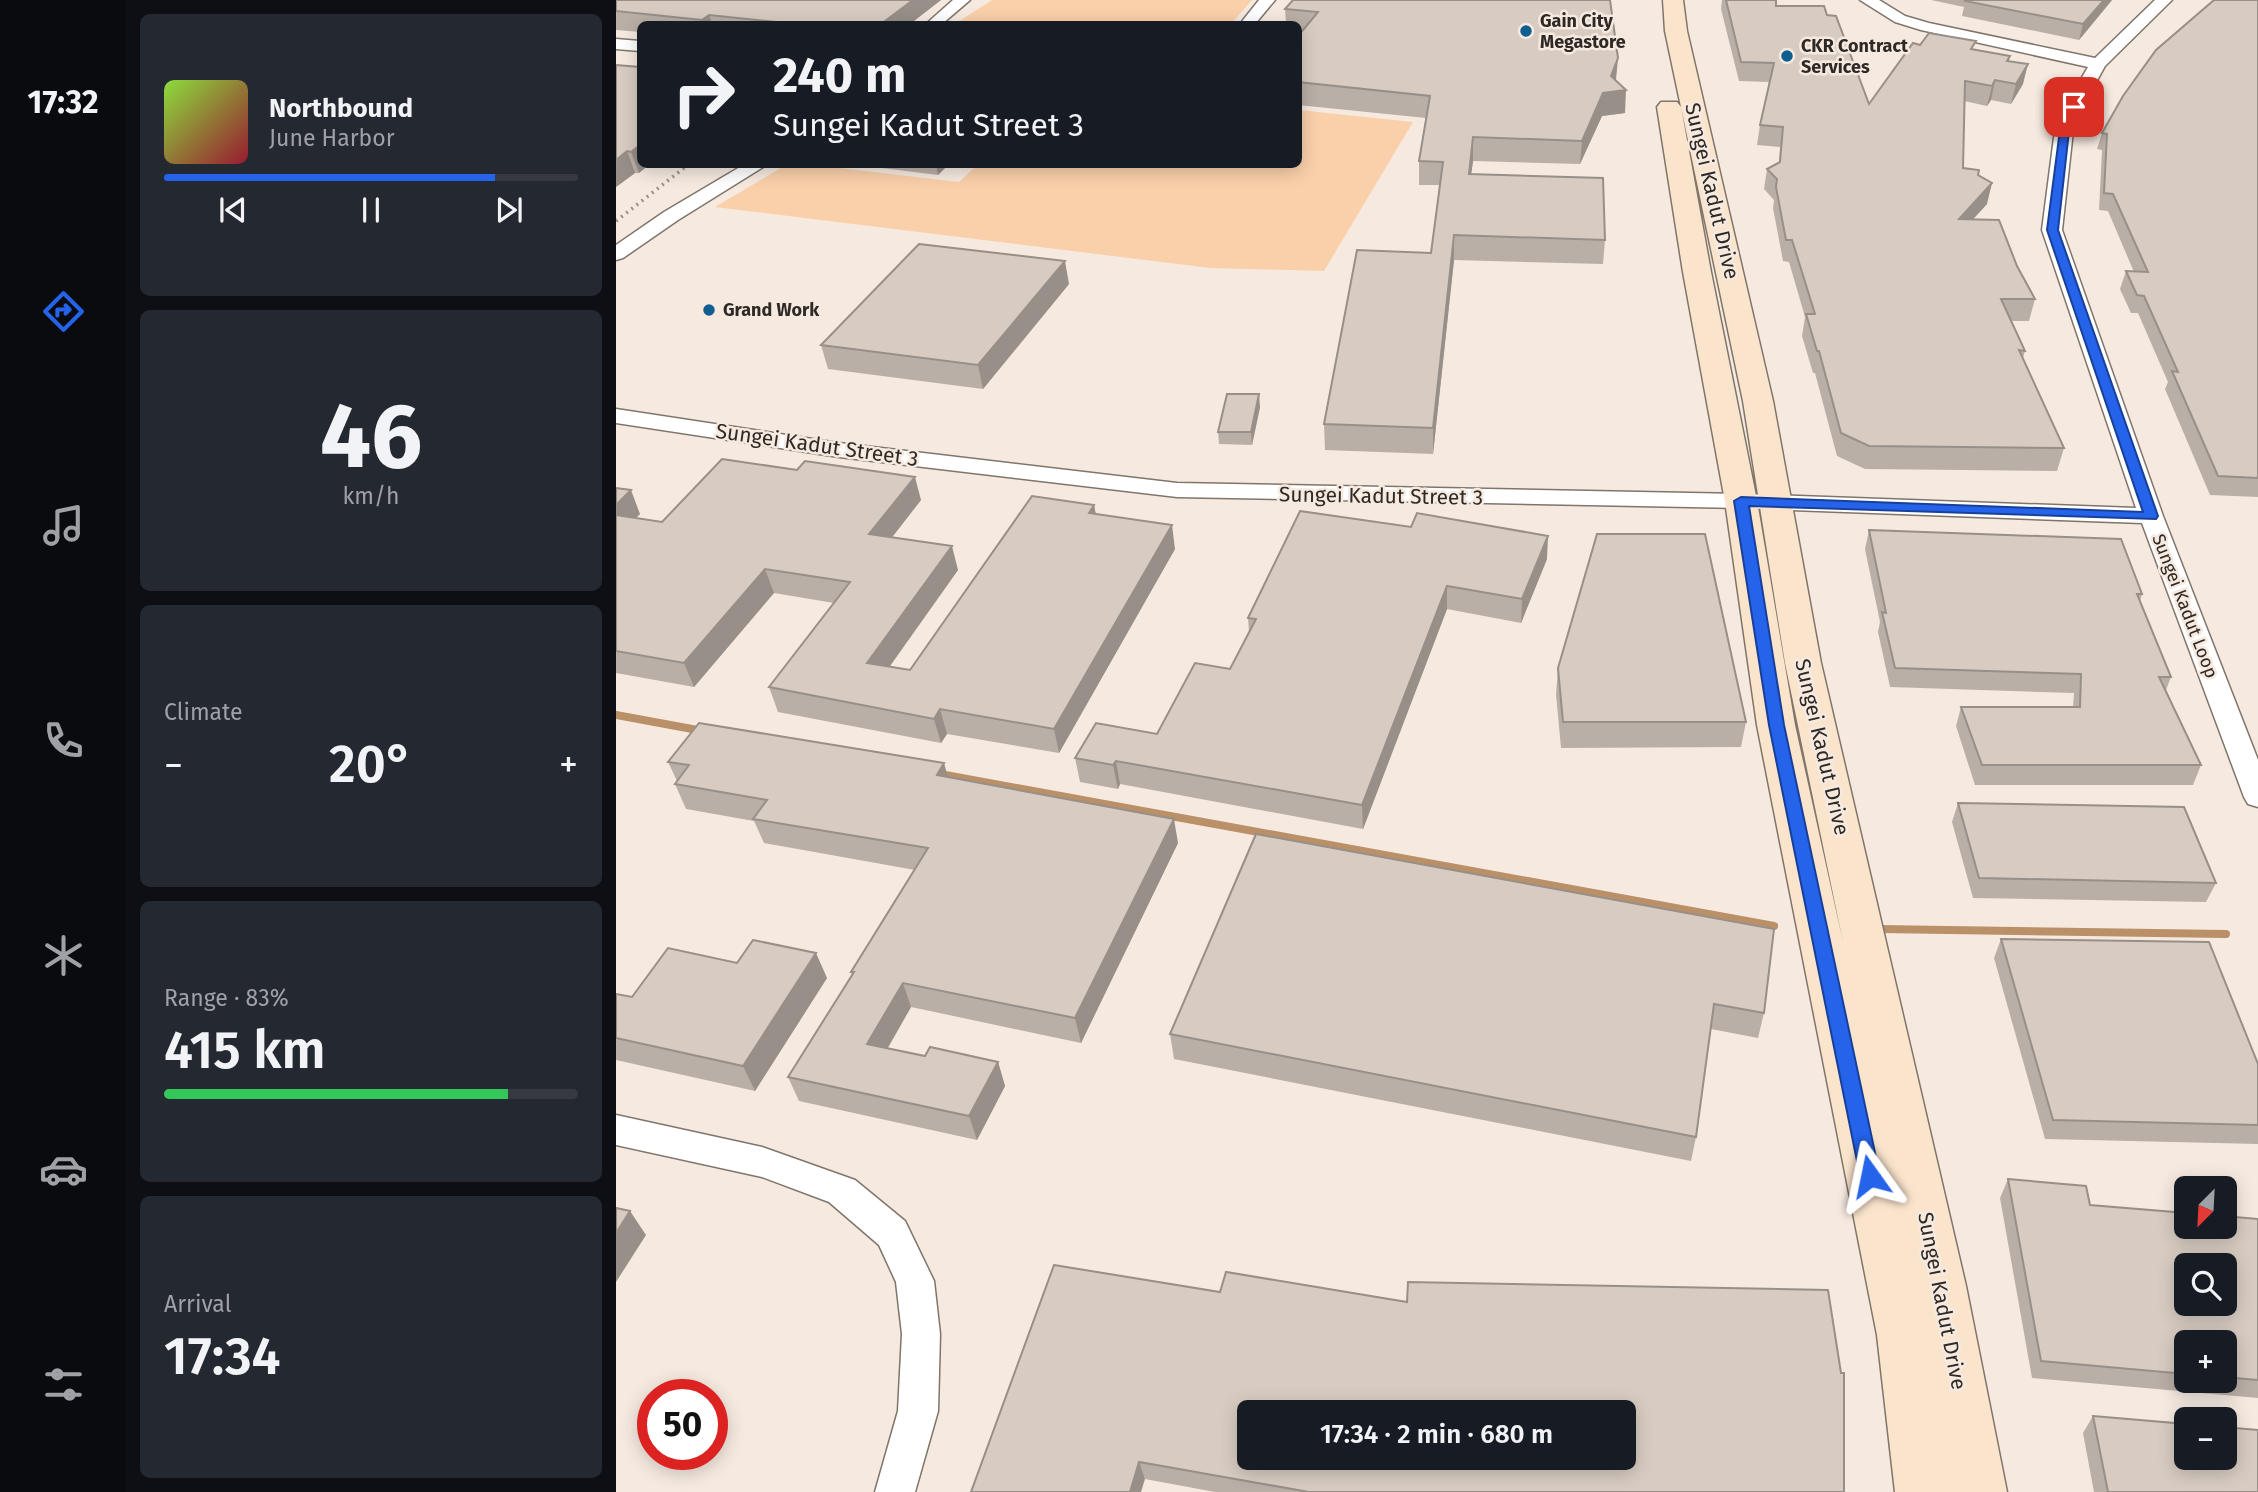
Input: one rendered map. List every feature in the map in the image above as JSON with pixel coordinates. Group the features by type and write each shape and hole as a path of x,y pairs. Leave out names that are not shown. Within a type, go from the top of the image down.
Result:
{"main road":[{"name":"Sungei Kadut Drive","path":"1660,9 1676,31 1758,401 1758,502 1776,725 1903,1335 1923,1492"},
{"name":"Sungei Kadut Drive","path":"1665,88 1758,502 1803,663 1940,1286 1979,1492"}],"street":[{"path":"921,21 947,0"},
{"path":"937,21 962,0"},
{"path":"1250,21 1267,0"},
{"path":"1868,0 1880,10 1926,27 2098,64"},
{"name":"Sungei Kadut Loop","path":"2164,0 2098,64 2066,122 2052,230 2151,516 2258,797"},
{"path":"616,44 637,46"},
{"path":"616,238 730,168"},
{"path":"616,254 671,216 752,168"},
{"name":"Sungei Kadut Street 3","path":"616,416 839,450 1177,491 1758,502 2151,516"},
{"path":"616,1130 762,1162 842,1191 892,1233 915,1281 921,1334 918,1411 895,1492"}],"shaded area":[{"path":"992,0 1252,0 1234,21 960,21"},
{"path":"1302,110 1413,122 1324,271 1210,268 715,207 781,168 839,168 959,182 974,168 1302,168"}],"building":[{"path":"616,0 913,0 885,21 767,21 709,15 702,20 616,11"},
{"path":"1293,0 1610,0 1618,58 1611,76 1626,90 1603,93 1582,141 1473,137 1469,174 1603,178 1605,240 1454,235 1433,428 1324,424 1357,250 1431,253 1443,162 1419,161 1430,96 1302,82 1302,31 1318,12 1285,9"},
{"path":"1726,0 1776,0 1776,6 1824,6 1827,15 1836,16 1869,104 1913,43 1920,45 1929,33 1976,41 1971,49 2010,56 2007,61 2028,64 2016,84 1995,80 1992,86 1965,81 1963,168 1979,170 1978,175 1992,183 1959,219 1999,220 2017,266 2035,299 2001,299 2025,351 2019,350 2064,448 1869,446 1841,433 1806,314 1815,314 1792,240 1786,240 1776,187 1777,179 1767,169 1780,162 1783,127 1760,125 1774,63 1741,62"},
{"path":"1966,0 2104,0 2083,24"},
{"path":"2214,0 2258,0 2258,478 2218,476 2172,371 2178,372 2144,296 2137,295 2126,271 2148,272 2113,194 2104,193 2107,134 2102,133 2123,96 2156,50"},
{"path":"616,65 637,67 637,147 616,160"},
{"path":"919,244 1065,261 978,365 821,345"},
{"path":"1227,394 1259,394 1251,432 1218,432"},
{"path":"722,459 797,470 805,461 915,477 869,534 952,546 867,663 910,670 1032,496 1094,505 1089,513 1172,525 1054,729 940,709 934,719 769,687 850,582 765,569 684,663 616,651 616,515 662,522"},
{"path":"616,488 631,490 616,505"},
{"path":"1300,511 1411,527 1417,513 1548,536 1522,599 1447,586 1362,805 1116,761 1113,765 1075,758 1096,723 1157,734 1195,663 1230,669 1256,619 1248,618"},
{"path":"1869,530 2121,539 2142,594 2137,594 2171,677 2159,677 2201,765 1982,765 1961,707 2080,707 2081,674 1895,668 1882,612 1886,613"},
{"path":"1597,534 1705,534 1746,722 1563,722 1558,668"},
{"path":"699,723 944,763 937,775 1174,819 1075,1018 903,983 867,1044 925,1056 930,1047 998,1062 969,1116 788,1077 928,848 753,819 767,800 675,784 689,765 668,762"},
{"path":"1958,803 2184,807 2216,883 1979,878"},
{"path":"1256,834 1774,929 1764,1013 1714,1004 1696,1137 1170,1034"},
{"path":"2001,939 2209,942 2258,1064 2258,1125 2053,1120"},
{"path":"753,940 816,953 743,1066 616,1038 616,994 632,997 668,948 737,963"},
{"path":"2008,1179 2086,1186 2090,1205 2174,1212 2174,1239 2237,1239 2237,1217 2258,1219 2258,1380 2237,1378 2237,1330 2174,1330 2174,1373 2041,1361"},
{"path":"616,1208 630,1211 616,1233"},
{"path":"1054,1265 1220,1292 1226,1272 1407,1302 1408,1282 1828,1290 1841,1373 1844,1373 1844,1492 1309,1492 1139,1462 1130,1492 971,1492"},
{"path":"2093,1416 2174,1423 2174,1470 2237,1470 2237,1428 2258,1430 2258,1492 2108,1492"}],"waterway":[{"path":"616,715 703,731"},
{"path":"940,774 1774,926"},
{"path":"1879,929 2226,934"}],"railway":[{"path":"616,221 684,168"}],"place":[{"name":"Gain City Megastore","path":"1526,31"},
{"name":"CKR Contract Services","path":"1787,56"},
{"name":"Grand Work","path":"709,310"}],"route":[{"path":"1870,1176 1776,725 1741,501 2151,516 2052,230 2066,122 2074,107"}]}
